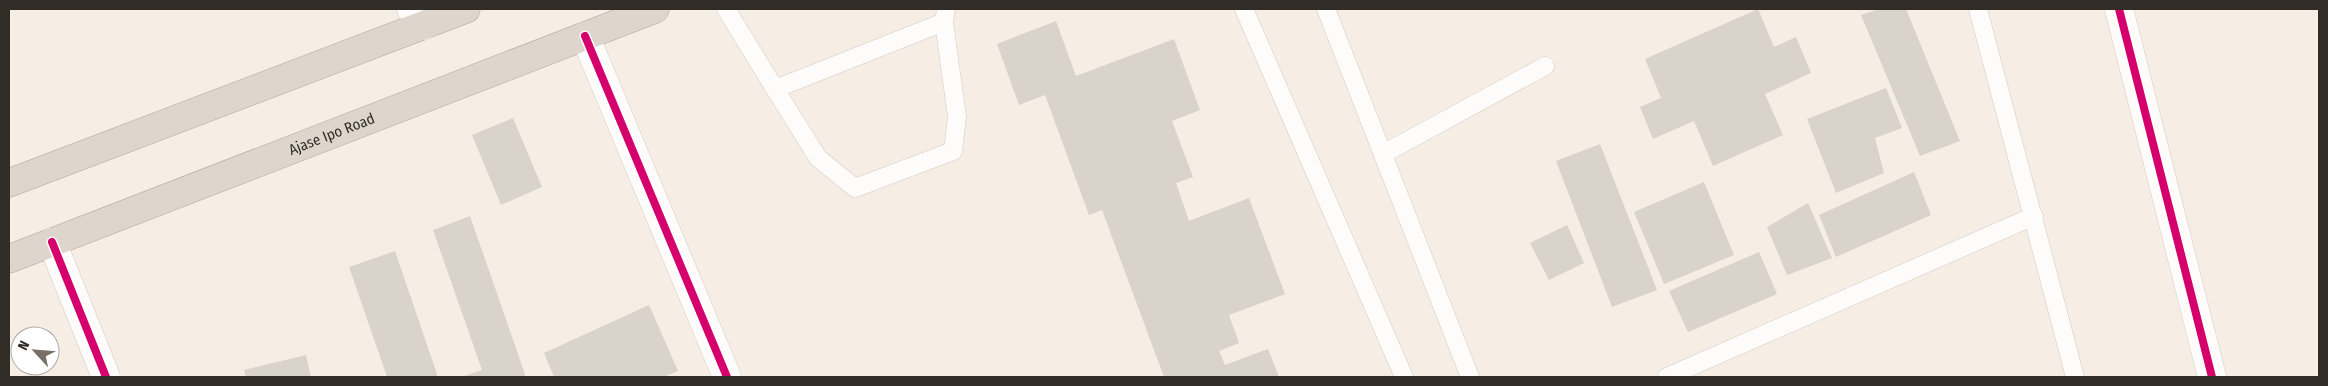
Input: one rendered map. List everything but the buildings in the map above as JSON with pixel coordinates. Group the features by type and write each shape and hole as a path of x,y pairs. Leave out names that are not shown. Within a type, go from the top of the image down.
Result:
{"highway":[{"path":"9,183 417,17 466,9"},
{"name":"Ajase Ipo Road","path":"9,259 655,9"}],"street":[{"path":"2119,9 2212,377"},
{"path":"585,36 727,377"},
{"path":"52,242 106,377"}],"lane":[{"path":"726,9 818,158 855,188 953,151 957,118 945,16 775,88"},
{"path":"1244,9 1404,377"},
{"path":"1326,9 1470,377"},
{"path":"1978,9 2075,377"},
{"path":"1383,154 1545,66"},
{"path":"1667,377 2034,216"}],"cycle path":[{"path":"2119,9 2212,377"},
{"path":"585,36 727,377"},
{"path":"52,242 106,377"}]}
